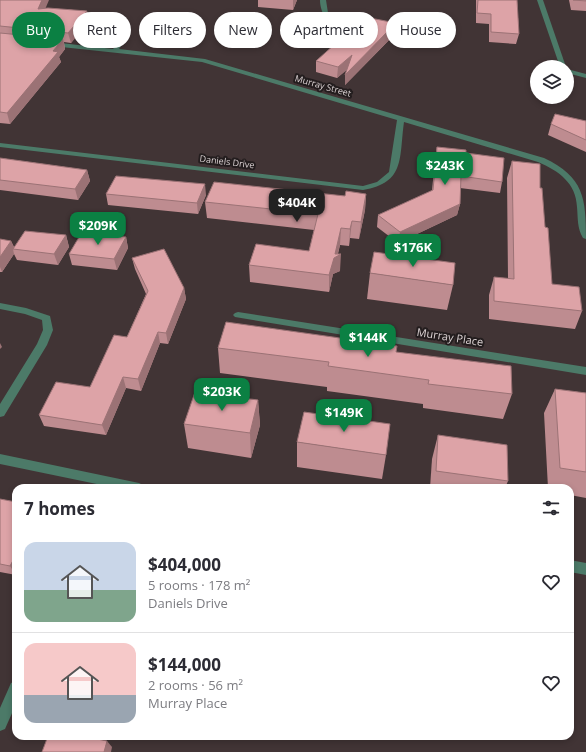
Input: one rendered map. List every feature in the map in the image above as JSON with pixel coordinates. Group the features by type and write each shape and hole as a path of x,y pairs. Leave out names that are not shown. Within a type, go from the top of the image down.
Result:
{"street":[{"path":"323,0 324,12"},
{"path":"540,0 561,60"},
{"name":"Murray Street","path":"65,46 203,60 541,160 568,175 577,187 581,204 581,220 586,236"},
{"path":"574,73 586,76"},
{"name":"Daniels Drive","path":"0,145 363,188 377,186 388,179 393,172 401,118"},
{"path":"0,306 26,311 47,318 48,330 42,345 0,413"},
{"name":"Murray Place","path":"238,315 586,371"},
{"path":"0,459 101,484"},
{"path":"574,567 586,569"},
{"path":"0,724 12,697"}],"building":[{"path":"0,0 42,0 38,9 48,8 87,11 73,12 73,27 68,33 65,33 65,12 12,12 12,27 0,26"},
{"path":"478,0 517,0 519,34 491,32 491,14 477,13"},
{"path":"378,20 386,21 386,33 378,41"},
{"path":"0,33 12,34 12,48 56,48 53,51 58,52 7,113 0,112"},
{"path":"330,48 371,48 345,75 352,55 338,67 316,61"},
{"path":"555,114 586,121 586,140 551,124"},
{"path":"437,147 466,150 466,153 504,158 502,182 461,176 460,204 400,232 378,215 433,190"},
{"path":"0,158 87,170 75,189 0,180"},
{"path":"512,161 540,164 540,188 542,188 545,227 548,228 552,284 579,287 582,311 494,301 494,277 514,279"},
{"path":"116,176 205,184 197,203 106,194"},
{"path":"214,182 345,196 346,191 366,194 361,222 352,221 350,229 341,228 335,254 341,254 334,258 329,275 249,265 256,244 309,251 318,214 205,202"},
{"path":"25,231 66,235 54,254 13,249"},
{"path":"82,232 126,237 114,259 69,254"},
{"path":"0,239 11,241 0,257"},
{"path":"164,249 184,288 166,333 158,332 138,379 123,377 102,425 39,415 56,382 90,387 114,335 127,337 148,291 132,258"},
{"path":"374,252 455,263 453,285 370,273"},
{"path":"226,322 397,346 396,352 511,366 512,394 428,384 429,380 328,366 329,362 218,348"},
{"path":"555,389 586,393 586,472 560,468"},
{"path":"195,392 258,400 250,433 184,424"},
{"path":"304,412 390,424 386,455 297,442"},
{"path":"438,435 507,445 508,481 436,471"},
{"path":"0,499 12,501 12,562 10,566 0,564"},
{"path":"46,740 107,741 104,752 42,752"}]}
